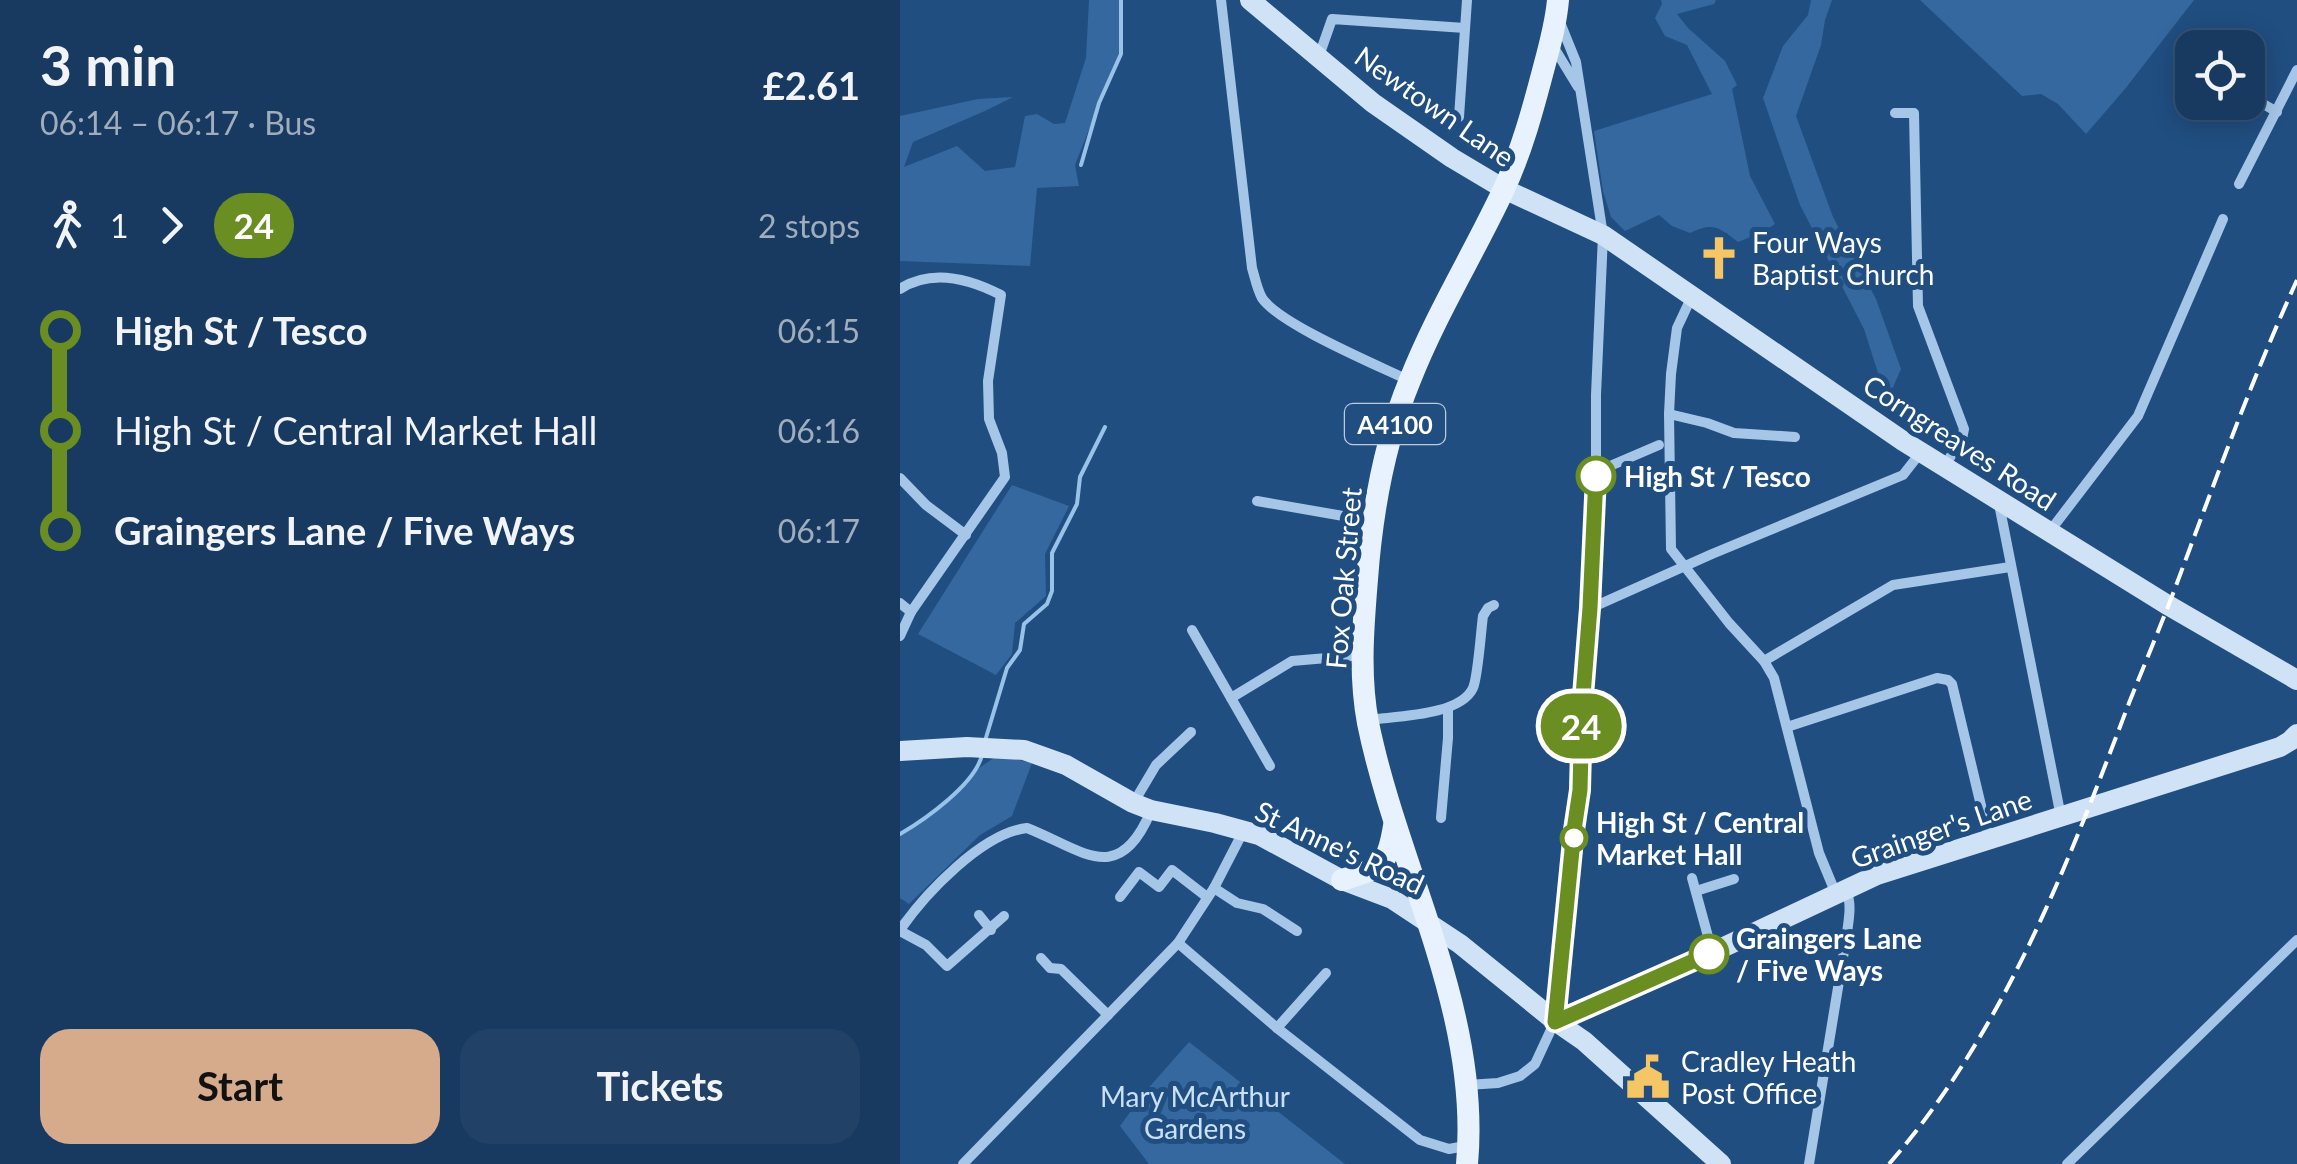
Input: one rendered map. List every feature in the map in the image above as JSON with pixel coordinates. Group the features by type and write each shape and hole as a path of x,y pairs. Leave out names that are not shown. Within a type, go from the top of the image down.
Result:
{"main road":[{"name":"Newtown Lane","path":"1250,0 1389,114 1452,158 1504,189 1604,235"},
{"name":"A4100","path":"1504,189 1532,111 1558,6"},
{"name":"Fox Oak Street","path":"1468,1154 1467,1085 1458,1025 1394,826 1368,720 1362,655 1372,521 1389,442 1409,380 1504,189"},
{"name":"Corngreaves Road","path":"1604,235 1886,430 2297,680"},
{"name":"Grainger's Lane","path":"1555,1022 1877,875 2280,747 2297,734"},
{"name":"St Anne's Road","path":"900,751 966,747 1024,750 1066,764 1142,807 1244,830 1342,880 1392,899 1427,920 1584,1042 1721,1164"},
{"path":"1342,880 1384,862 1390,852 1394,826"}],"street":[{"path":"1221,0 1252,268 1261,296 1292,322 1409,380"},
{"path":"1460,117 1467,0"},
{"path":"1467,1085 1520,1076 1535,1064 1555,1022 1580,790 1604,235 1576,62 1558,6"},
{"path":"1319,56 1332,19 1465,28"},
{"path":"1550,41 1578,88 1597,223 1604,235"},
{"path":"2239,184 2297,70"},
{"path":"2265,105 2277,112"},
{"path":"1895,113 1914,113 1918,306 1964,429 1944,466"},
{"path":"2049,532 2138,416 2224,219"},
{"path":"900,288 923,278 960,278 1001,295 988,381 990,419 1002,453 1005,478 911,612 900,636"},
{"path":"1692,296 1676,328 1669,414 1672,549 1774,678 1819,853 1841,892 1850,898 1809,1164"},
{"path":"1669,414 1734,434 1795,436"},
{"path":"1596,472 1659,444"},
{"path":"1590,608 1903,474 1921,451"},
{"path":"900,478 926,505 966,535"},
{"path":"1998,500 2061,816"},
{"path":"1257,501 1372,521"},
{"path":"1764,661 1893,586 2010,567"},
{"path":"900,603 911,612"},
{"path":"1368,720 1448,708 1462,702 1474,687 1484,616 1494,606"},
{"path":"1192,630 1270,766"},
{"path":"1231,698 1292,661 1362,655"},
{"path":"1787,727 1937,678 1948,680 1990,839"},
{"path":"1441,818 1448,708"},
{"path":"947,966 926,946 900,930 938,884 1000,836 1027,828 1076,852 1110,857 1120,853 1140,835 1142,807 1156,766 1191,732"},
{"path":"963,1164 1178,942 1244,830"},
{"path":"1120,897 1140,872 1158,887 1176,866 1210,892 1263,909 1297,932"},
{"path":"1692,878 1713,952"},
{"path":"1696,891 1734,879"},
{"path":"979,915 991,930"},
{"path":"938,976 1004,916"},
{"path":"2067,1164 2297,940"},
{"path":"1178,942 1277,1028 1420,1140 1468,1154"},
{"path":"1041,958 1050,968 1061,969 1108,1014"},
{"path":"1277,1028 1326,973"}],"green space":[{"path":"1089,0 1119,0 1122,54 1075,165 1079,186 1037,188 1030,266 900,261 900,116 978,99 1013,97 913,142 904,167 957,146 985,171 1015,167 1025,116 1037,114 1054,124 1065,123 1086,58"},
{"path":"1661,0 1716,0 1714,4 1677,14 1725,61 1737,85 1732,89 1750,176 1775,224 1738,242 1716,228 1690,233 1659,215 1625,231 1611,217 1594,131 1712,94 1687,45 1665,36 1655,18"},
{"path":"1811,0 1832,0 1796,116 1833,217 1876,299 1901,369 1887,401 1864,329 1800,205 1763,98 1783,46 1808,15"},
{"path":"1920,0 2194,0 2086,134 2058,104 2041,94 2022,96"},
{"path":"1012,485 1069,506 1045,554 1046,596 1015,623 1012,654 996,675 918,634"},
{"path":"998,755 1032,763 1012,816 980,835 909,904 900,898 900,834 932,815 979,768"},
{"name":"Mary McArthur Gardens","path":"1189,1042 1345,1164 1149,1164 1120,1126"}],"waterway":[{"path":"1081,165 1099,103 1121,54 1121,0"},
{"path":"985,741 1007,668 1020,650 1024,624 1047,604 1052,591 1052,553 1077,504 1080,477 1105,427"},
{"path":"900,834 960,789 982,755"}],"railway":[{"path":"1889,1164 1966,1059 1999,1003 2057,885 2249,392 2297,280"}],"bus line":[{"name":"24","path":"1596,476 1580,790 1555,1022 1709,954"}],"place":[{"name":"Four Ways Baptist Church","path":"1719,258"},
{"name":"High St / Tesco","path":"1596,476"},
{"name":"High St / Central Market Hall","path":"1574,838"},
{"name":"Graingers Lane / Five Ways","path":"1709,954"},
{"name":"Cradley Heath Post Office","path":"1648,1077"}]}
